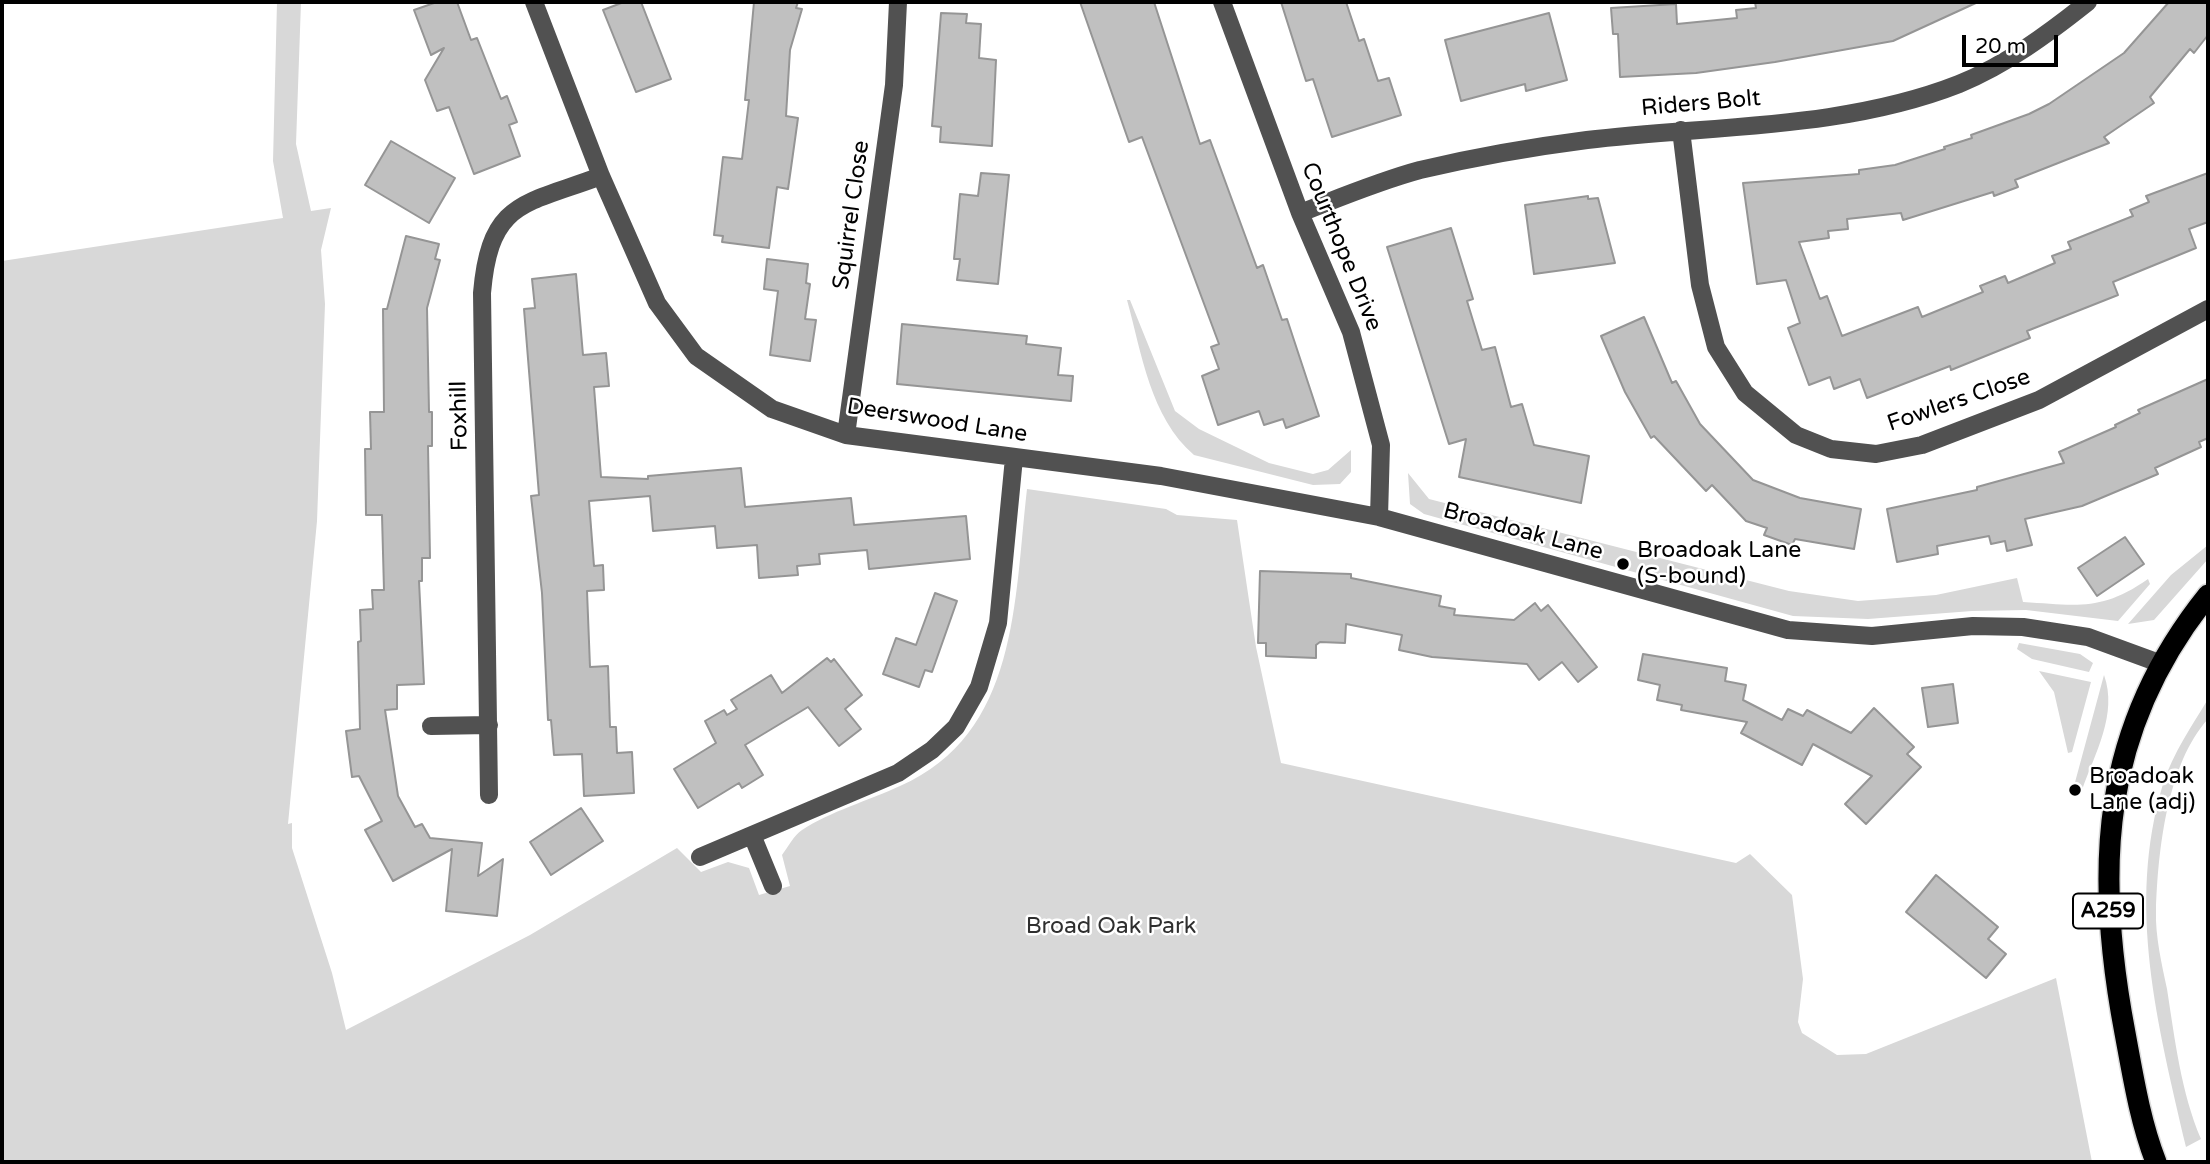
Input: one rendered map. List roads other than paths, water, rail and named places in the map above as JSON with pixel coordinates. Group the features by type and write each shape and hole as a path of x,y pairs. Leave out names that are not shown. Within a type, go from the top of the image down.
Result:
{"highway":[{"name":"A259","path":"2156,1162 2131,1066 2117,992 2107,901 2109,841 2118,780 2136,716 2160,663 2208,595"}],"street":[{"name":"Deerswood Lane","path":"534,2 601,177 657,303 696,356 772,409 846,435 1161,476"},
{"name":"Squirrel Close","path":"846,435 894,85 898,2"},
{"name":"Courthope Drive","path":"1222,2 1300,213 1351,332 1381,444 1379,517"},
{"name":"Riders Bolt","path":"1300,213 1418,171 1584,141 1819,118 1891,106 1960,83 2045,37 2088,2"},
{"name":"Fowlers Close","path":"1681,130 1700,285 1716,347 1745,393 1796,435 1831,449 1876,454 1922,445 2039,400 2208,309"},
{"name":"Foxhill","path":"489,795 482,293 485,256 495,231 514,209 601,177"},
{"path":"700,858 898,773 933,750 956,727 979,687 998,623 1014,458"},
{"name":"Broadoak Lane","path":"1161,476 1379,517 1788,630 1872,636 1973,626 2023,627 2088,637 2160,663"},
{"path":"431,726 489,725"},
{"path":"752,835 773,886"}],"place":[{"name":"Broadoak Lane (S-bound)","path":"1623,564"},
{"name":"Broadoak Lane (adj)","path":"2075,790"}],"park label":[{"name":"Broad Oak Park","path":"1111,927"}]}
